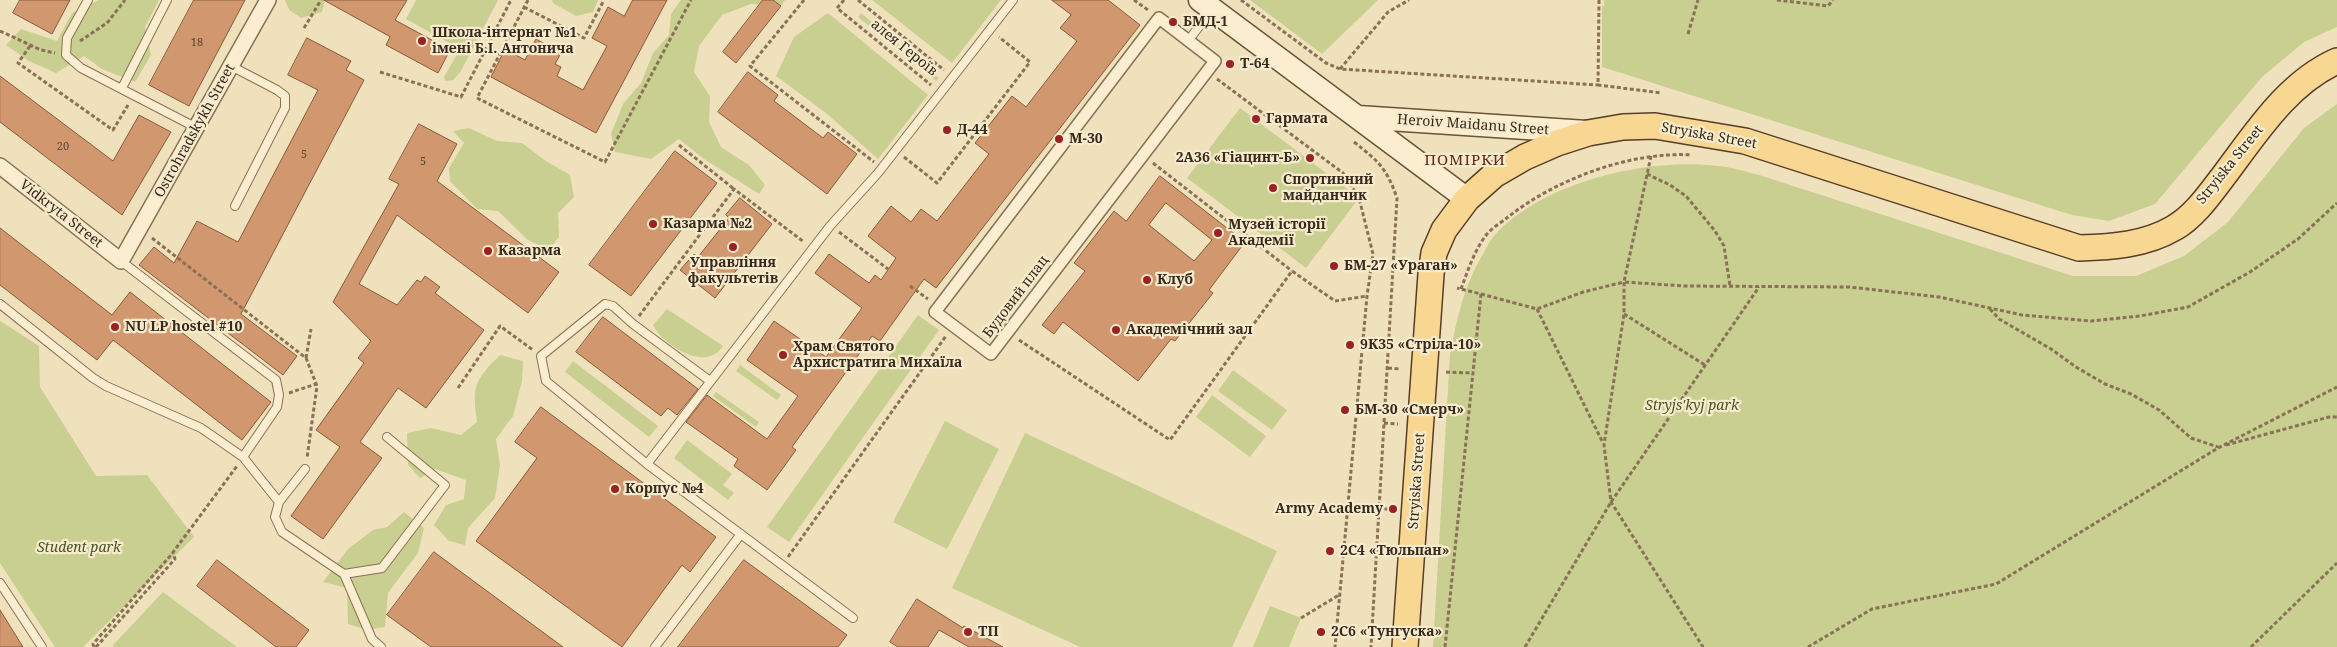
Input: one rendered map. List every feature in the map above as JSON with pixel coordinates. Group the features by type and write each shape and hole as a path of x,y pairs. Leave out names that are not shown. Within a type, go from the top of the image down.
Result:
{"main road":[{"name":"Heroiv Maidanu Street","path":"1206,5 1467,199"},
{"name":"Stryiska Street","path":"1405,647 1430,274 1434,253 1444,230 1467,199 1494,175 1525,157 1588,132 1623,127 1655,126 1745,140 2079,248 2117,247 2146,240 2175,228 2204,201 2282,100 2323,67 2337,61"},
{"name":"Heroiv Maidanu Street","path":"1358,117 1588,132"}],"street":[{"name":"Ostrohradskykh Street","path":"122,261 268,0"},
{"name":"Будовий плац","path":"1159,18 1188,41 1215,60 991,354 935,312 1159,18"},
{"name":"Vidkryta Street","path":"0,166 122,261"}],"lane":[{"path":"88,0 67,38 66,55 81,68 197,128"},
{"path":"122,88 167,0"},
{"path":"647,464 812,248 896,151 1013,0"},
{"path":"1188,41 1206,5"},
{"path":"231,66 285,96 285,108 235,206"},
{"path":"122,261 276,380 280,395 277,407 243,457"},
{"path":"0,304 93,378 201,428 243,457 280,502"},
{"path":"710,381 632,324 613,306 605,304 541,356 546,380 647,464 853,618"},
{"path":"344,574 382,568 446,485 387,437"},
{"path":"305,469 280,502 275,517 282,532 344,574 372,639 381,647"},
{"path":"655,647 741,534"},
{"path":"0,583 42,647"}],"path":[{"path":"0,31 41,50 66,55 78,42 106,23 125,0"},
{"path":"304,28 321,0"},
{"path":"380,72 461,97 512,0"},
{"path":"528,0 477,98 605,162 691,0"},
{"path":"524,8 584,38 604,0"},
{"path":"804,0 750,66 882,168"},
{"name":"алея Героїв","path":"844,0 837,8 941,92"},
{"name":"алея Героїв","path":"858,0 953,77"},
{"path":"1241,0 1326,63 1340,69 1598,85 1662,93"},
{"path":"1340,69 1388,12 1409,0"},
{"path":"1598,85 1599,0"},
{"path":"1688,34 1698,0"},
{"path":"1777,0 1828,6 1833,0"},
{"path":"896,151 937,183 1030,62 990,30"},
{"path":"30,46 18,64 113,130 125,110"},
{"path":"1207,71 1343,172 1359,198 1373,254 1367,296 1335,647"},
{"path":"1350,139 1380,163 1389,175 1397,198 1371,647"},
{"path":"679,145 812,248"},
{"path":"1143,155 1292,271 1336,301 1367,296"},
{"path":"1704,647 1611,502 1604,444 1624,314 1624,282 1651,156 1582,174 1525,204 1488,233 1475,254 1459,288 1537,309 1582,292 1624,282 1759,287 1813,285 1939,297 2022,315 2092,321 2140,316 2188,307 2250,272 2298,239 2337,203"},
{"path":"1647,174 1670,185 1686,196 1710,225 1724,246 1730,286"},
{"path":"632,324 734,189"},
{"path":"830,226 888,269"},
{"path":"155,241 306,358"},
{"path":"1008,332 1170,440 1292,271"},
{"path":"910,286 920,292"},
{"path":"1525,647 1611,502 1759,287"},
{"path":"1445,647 1481,294"},
{"path":"1989,308 1999,319 2051,349 2076,367 2159,410 2191,438 2218,448 2329,417 2337,417"},
{"path":"1537,309 1604,444"},
{"path":"1624,314 1705,365"},
{"path":"783,565 954,325"},
{"path":"458,388 500,326 541,356"},
{"path":"305,469 316,384 306,358 311,329"},
{"path":"1388,368 1400,369"},
{"path":"1446,372 1472,373"},
{"path":"280,395 298,392 316,384"},
{"path":"1808,647 1872,609 1996,584 2218,448 2337,387"},
{"path":"1384,423 1398,424"},
{"path":"95,647 93,644 173,553 243,457"},
{"path":"1378,508 1393,509"},
{"path":"2251,647 2337,563"},
{"path":"1301,618 1340,595"}],"green space":[{"path":"99,0 159,0 145,27 151,55 135,82 102,69 84,56 56,73 29,61 6,45 21,29 57,41 72,13"},
{"path":"285,0 325,0 322,12 301,18 289,10"},
{"path":"416,0 498,0 461,71 453,80 445,81 444,77 460,49 406,19"},
{"path":"552,0 598,0 593,12 576,16 553,3"},
{"path":"681,0 785,0 781,6 751,4 722,15 699,46 694,72 710,96 709,122 721,147 749,165 765,185 759,194 704,159 679,139 651,159 615,152 611,134 623,104 641,83 653,53 669,35 671,14"},
{"path":"872,0 1001,0 952,63"},
{"path":"1250,0 1378,0 1322,54"},
{"path":"1604,0 2337,0 2337,27 2304,42 2262,77 2155,204 2109,221 2072,215 1602,67 1602,6 1604,6"},
{"path":"828,13 928,95 878,159 826,113 776,76 794,37"},
{"path":"861,13 939,78 936,81 858,17"},
{"name":"Stryjs'kyj park","path":"2337,104 2337,647 1433,647 1450,354 1455,328 1476,266 1493,237 1514,218 1539,201 1567,188 1629,170 1690,164 1734,168 2073,276 2136,276 2184,256 2228,222 2304,128"},
{"name":"Спортивний майданчик","path":"1240,108 1359,198 1306,268 1187,178"},
{"path":"469,128 497,141 522,143 546,161 570,175 574,197 558,213 559,237 549,250 528,240 498,211 477,209 450,181 449,168 464,143 453,131"},
{"path":"667,309 723,346 716,354 706,357 685,353 675,348 658,333 653,325"},
{"path":"918,315 939,330 789,542 767,527"},
{"name":"Student park","path":"0,321 39,346 40,387 96,476 147,475 194,537 83,647 55,647 0,563"},
{"path":"500,355 523,361 522,381 513,416 496,439 500,465 495,498 468,528 465,545 449,541 434,525 446,505 464,499 466,480 435,469 420,478 408,465 407,433 431,428 461,435 477,422 475,392 477,385 485,371"},
{"path":"573,361 658,426 649,437 565,372"},
{"path":"740,365 781,395 777,400 736,371"},
{"path":"1233,370 1287,410 1272,430 1218,391"},
{"path":"716,392 759,422 756,427 713,396"},
{"path":"1212,395 1266,436 1250,457 1196,417"},
{"path":"945,421 999,449 947,549 893,522"},
{"path":"1025,433 1277,551 1232,647 1080,647 952,588"},
{"path":"687,440 732,474 723,485 734,493 728,500 674,458"},
{"path":"404,512 424,528 418,553 388,593 385,627 367,630 348,624 347,588 323,582 348,549 373,530 387,527"},
{"path":"163,592 237,647 114,647 113,645"},
{"path":"1270,606 1301,618 1289,647 1253,647"}],"building":[{"path":"20,0 70,0 52,34 13,13"},
{"path":"194,0 245,0 189,106 149,85"},
{"path":"324,0 407,0 395,20 450,50 438,73 386,45 390,37"},
{"path":"633,0 667,0 596,133 491,77 505,49 525,60 536,39 561,53 555,64 561,67 557,76 583,90 607,46 592,38 608,7 624,16"},
{"path":"763,0 773,0 781,6 736,63 723,52"},
{"path":"1052,0 1108,0 1140,25 936,288 924,279 880,341 872,336 792,447 796,450 767,490 734,466 738,459 686,422 707,395 767,439 798,396 747,360 774,321 826,357 862,308 815,273 829,254 869,283 875,275 881,280 896,258 868,236 891,206 911,222 921,209 937,221 989,154 975,143 1012,96 1026,107 1077,41 1060,28 1071,15"},
{"path":"307,38 351,61 346,70 364,80 241,314 297,356 283,375 139,265 154,247 174,263 197,221 238,242 318,90 288,75"},
{"path":"748,72 778,95 774,101 823,138 828,132 857,154 827,194 718,112"},
{"path":"0,76 113,161 139,115 171,132 122,215 0,122"},
{"path":"419,124 457,144 437,181 559,272 528,313 397,215 359,284 397,305 417,280 421,282 425,276 440,287 435,293 484,330 426,408 398,388 360,442 382,458 323,539 291,516 340,447 316,430 364,363 358,358 371,341 333,302 399,184 389,179"},
{"name":"Казарма №2","path":"675,151 717,183 631,296 589,265"},
{"path":"1160,176 1245,242 1209,290 1213,293 1175,341 1171,339 1138,381 1063,322 1054,334 1042,325 1085,271 1074,263 1114,211 1126,221","holes":["1166,203 1212,240 1194,261 1149,225"]},
{"name":"Управління факультетів","path":"740,198 772,224 715,298 680,270 694,254 698,257 729,218 726,215"},
{"name":"NU LP hostel #10","path":"0,228 112,315 130,292 271,402 242,440 113,340 97,360 0,285"},
{"path":"603,317 698,389 677,415 668,408 661,416 576,352"},
{"path":"541,407 716,537 690,572 682,565 622,647 476,541 537,458 515,442"},
{"path":"434,552 563,647 431,647 387,615"},
{"path":"217,560 309,630 296,647 276,647 197,586"},
{"path":"744,560 847,635 838,647 678,647"},
{"path":"917,599 963,628 964,626 1003,647 969,647 939,630 928,647 898,647 890,642"},
{"path":"0,610 23,647 0,647"}],"place":[{"name":"БМД-1","path":"1173,22"},
{"name":"Школа-інтернат №1 імені Б.І. Антонича","path":"422,41"},
{"name":"Т-64","path":"1230,64"},
{"name":"Гармата","path":"1256,119"},
{"name":"Д-44","path":"947,130"},
{"name":"М-30","path":"1059,139"},
{"name":"2А36 «Гіацинт-Б»","path":"1310,158"},
{"name":"Спортивний майданчик","path":"1273,188"},
{"name":"Казарма №2","path":"653,224"},
{"name":"Музей історії Академії","path":"1218,233"},
{"name":"Управління факультетів","path":"733,247"},
{"name":"Казарма","path":"488,251"},
{"name":"БМ-27 «Ураган»","path":"1334,266"},
{"name":"Клуб","path":"1147,280"},
{"name":"NU LP hostel #10","path":"115,327"},
{"name":"Академічний зал","path":"1116,330"},
{"name":"9К35 «Стріла-10»","path":"1350,345"},
{"name":"Храм Святого Архистратига Михаїла","path":"783,355"},
{"name":"БМ-30 «Смерч»","path":"1345,410"},
{"name":"Корпус №4","path":"615,489"},
{"name":"Army Academy","path":"1393,509"},
{"name":"2С4 «Тюльпан»","path":"1330,551"},
{"name":"ТП","path":"968,632"},
{"name":"2С6 «Тунгуска»","path":"1321,632"}],"district":[{"name":"ПОМІРКИ","path":"1465,161"}]}
